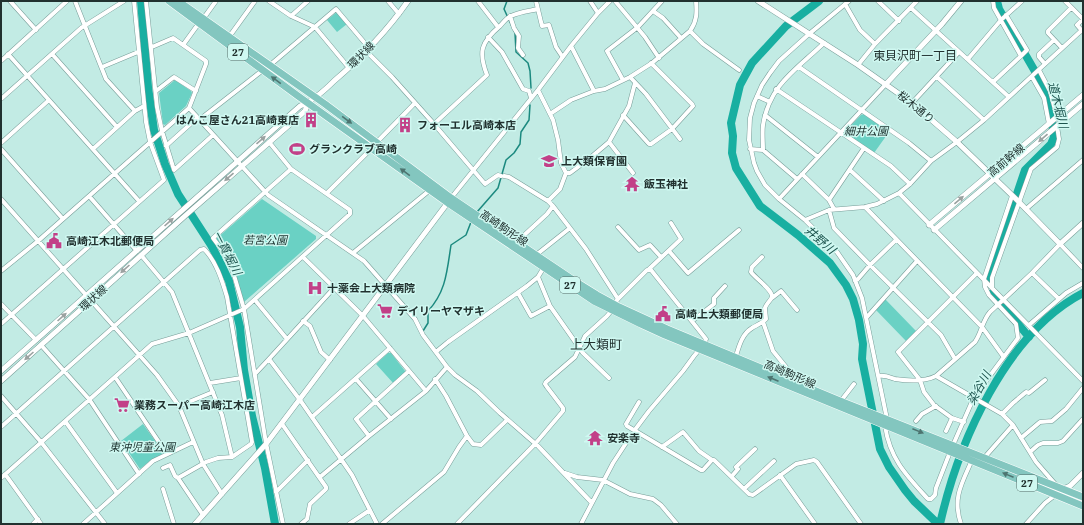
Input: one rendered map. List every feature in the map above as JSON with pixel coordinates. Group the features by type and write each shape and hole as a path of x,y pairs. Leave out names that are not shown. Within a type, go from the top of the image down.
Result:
{"main road":[{"name":"高崎駒形線","path":"169,1 178,3 266,68 315,98 430,190 519,243 576,282 615,304 641,324 702,346 884,421"},
{"name":"高崎駒形線","path":"201,21 229,37 308,103 374,145 544,267 594,301 615,304"},
{"name":"高崎駒形線","path":"702,346 736,356 782,375 839,403"},
{"name":"27","path":"884,421 953,449 1054,495 1083,506"},
{"name":"27","path":"972,458 984,458 1083,497"}],"street":[{"path":"10,1 36,30"},
{"path":"1,60 68,1"},
{"path":"75,1 106,79 135,111"},
{"path":"1,99 85,26 124,1"},
{"path":"1,324 164,180 151,142 144,106 134,1"},
{"path":"146,1 152,47 157,107 166,146 174,170 213,135"},
{"path":"183,45 216,1"},
{"path":"229,37 255,1"},
{"path":"269,1 291,16 315,28 349,68"},
{"path":"388,1 399,14"},
{"name":"環状線","path":"1,381 91,300 182,210 300,106 315,98 349,68 399,14 408,1"},
{"path":"478,1 498,27"},
{"path":"536,1 542,26 549,25 556,47 562,56"},
{"path":"590,1 598,13"},
{"path":"195,524 282,424 385,286 473,171 538,90 562,56 610,1"},
{"path":"615,1 638,27 659,58"},
{"path":"623,80 607,51 638,27 662,1"},
{"path":"550,114 571,100 594,91 605,89 630,77 659,58 690,31 694,25 697,16 696,1"},
{"name":"桜木通り","path":"758,1 858,65 912,103 957,142 1019,201"},
{"path":"878,1 899,21"},
{"path":"858,65 875,44 917,1"},
{"path":"780,199 961,1"},
{"path":"993,1 994,8 1023,54"},
{"path":"968,59 1001,20 1022,1"},
{"path":"805,220 829,210 865,207 877,204 899,193 910,184 931,161 984,120 1082,31 1077,25 1083,19 1065,1"},
{"path":"291,16 305,2"},
{"path":"875,44 860,30 847,2 808,34 774,67 766,78 757,96 750,118 748,133 750,149 761,179 771,191 805,220 837,252 855,281 862,298 879,376 887,440 896,460 914,484 928,499 935,496 975,398 1003,356 1018,338 1016,324 1000,302 992,287 928,225 899,193"},
{"path":"911,8 1009,97"},
{"path":"1062,48 1048,33 1048,31 1071,8"},
{"path":"166,146 198,119 266,68 336,9 367,50 434,124 485,184 498,175 509,177 548,201 562,215 590,255 615,304"},
{"path":"434,124 487,75 481,55 488,37 510,16 538,9"},
{"path":"653,11 663,18 681,38"},
{"path":"993,82 1027,50 1006,15"},
{"path":"510,16 514,28 519,36 518,48 523,55"},
{"path":"690,31 703,44 739,70"},
{"path":"488,37 502,52 523,89 529,91 531,98"},
{"path":"1,271 38,241 189,108 206,61 173,38 152,47"},
{"path":"1045,64 1039,57 1039,54 1054,40"},
{"path":"763,150 763,126 765,115 776,89 824,43"},
{"path":"571,46 594,91"},
{"path":"102,67 138,52"},
{"path":"912,103 959,52"},
{"path":"8,54 139,201"},
{"path":"52,54 117,127"},
{"path":"623,115 649,144 651,144 672,129 692,106 692,104 651,63"},
{"path":"799,67 909,143 931,161"},
{"path":"1039,70 1050,91 1057,117"},
{"path":"156,91 174,77 196,91"},
{"path":"630,77 646,94 680,139"},
{"path":"937,77 984,120"},
{"path":"1032,77 1044,98 1049,124"},
{"path":"566,173 570,173 609,142 629,106 635,83"},
{"path":"776,89 891,166 910,184"},
{"path":"538,90 550,114 558,140 560,163 566,173"},
{"name":"高前幹線","path":"928,225 1083,95"},
{"path":"757,96 770,102"},
{"path":"1,143 49,100"},
{"name":"環状線","path":"1,371 87,295 186,215 305,111 308,103"},
{"path":"327,193 415,103"},
{"name":"高前幹線","path":"934,230 1083,104"},
{"path":"93,149 135,111 144,106"},
{"path":"189,108 236,162 265,192 326,236 364,261 415,319 421,332 455,376 477,391 535,444 565,473 592,503"},
{"path":"765,115 818,157"},
{"path":"992,287 992,278 1031,169 1057,147 1059,139 1057,126"},
{"path":"41,524 3,476 152,344 189,334 244,310 350,214 351,212 327,193 292,169 269,142"},
{"path":"609,142 633,173"},
{"path":"829,200 864,148"},
{"path":"1,149 63,219"},
{"path":"750,149 763,150 797,180"},
{"path":"1026,209 1083,160"},
{"path":"283,524 266,444 244,310 231,264 213,238 292,169"},
{"path":"850,170 884,200"},
{"path":"548,201 560,189 566,173"},
{"path":"802,174 829,200 834,209"},
{"path":"353,254 430,190"},
{"path":"89,196 165,282 172,292 222,415 232,456"},
{"path":"1013,196 984,279 985,287 987,291 1029,326 1083,382"},
{"path":"1,199 157,376 179,406 203,464 222,494"},
{"path":"1019,201 1083,268"},
{"path":"519,243 521,238 548,214 553,206"},
{"path":"865,207 982,327 1003,356"},
{"path":"829,210 834,228 870,266 941,335 955,359"},
{"path":"457,524 535,444 564,410 545,384 575,356 585,336 607,316 615,304 647,270 681,239 671,224"},
{"path":"879,376 883,375 910,381 932,378 936,376 976,342 985,318 1000,302 1060,244 1082,226"},
{"path":"618,227 639,250 650,245 661,258"},
{"path":"536,255 570,228"},
{"path":"669,251 688,273 739,230"},
{"path":"855,281 896,240"},
{"path":"1,427 200,250 204,249 216,267 222,280 230,316 252,444 232,456 218,458 203,464 178,478"},
{"path":"303,257 363,316 426,390"},
{"path":"762,257 752,267 751,272 754,277 767,288 772,295 772,298"},
{"path":"866,317 917,260"},
{"path":"437,351 538,277 544,267"},
{"path":"581,524 603,480 634,431 683,371 706,339 653,271 649,269"},
{"path":"1032,272 1059,299"},
{"path":"964,422 952,418 936,406 924,392 920,380 898,352 977,273"},
{"path":"538,277 547,295 550,306 566,330 583,353 609,378"},
{"path":"1029,326 1066,293 1083,283"},
{"path":"692,321 714,304 714,298 725,286"},
{"path":"255,374 334,288"},
{"path":"736,356 744,335 752,327 766,319 765,308 772,298 781,290 797,310"},
{"path":"518,292 531,316 550,306"},
{"path":"255,300 287,339"},
{"path":"1,304 36,340"},
{"path":"303,321 310,326 321,352 330,360"},
{"path":"762,322 773,351 786,367 782,375"},
{"path":"41,345 89,400 139,474"},
{"path":"312,417 390,348"},
{"path":"269,359 300,400 352,475 377,524"},
{"path":"320,477 342,461 369,436 426,390 447,367"},
{"path":"369,436 356,419 410,371"},
{"path":"936,376 1002,414 1013,426 1036,462 1060,488"},
{"path":"115,377 167,454"},
{"path":"210,383 241,378"},
{"path":"356,379 391,419"},
{"path":"436,379 467,436 473,444 481,445 507,420"},
{"path":"1002,414 1012,403 1026,392 1029,393 1046,380"},
{"path":"839,403 854,384"},
{"path":"1021,438 1040,422 1052,422 1066,409 1083,388"},
{"path":"179,406 213,392"},
{"path":"1,396 41,442 105,524"},
{"path":"639,402 626,424 634,431 701,470 703,470 712,460"},
{"path":"916,422 922,414 936,406"},
{"path":"946,430 952,418"},
{"path":"1030,452 1038,445 1043,443 1058,444 1063,441 1083,419"},
{"path":"65,420 117,493"},
{"path":"1079,423 1083,427"},
{"path":"282,424 326,486 326,489 310,504 306,519 301,524"},
{"path":"984,458 1013,426"},
{"path":"662,447 683,432 699,451 732,476 749,494 753,495 796,464 814,460 817,462 859,523"},
{"path":"382,524 444,472 467,436"},
{"path":"83,524 153,461 193,442"},
{"path":"732,476 738,469 736,468 755,449"},
{"path":"961,524 956,504 958,494 972,458"},
{"path":"276,492 308,460"},
{"path":"744,489 774,461"},
{"path":"163,468 170,465 175,476 178,478 203,515"},
{"path":"565,473 577,477 603,480 630,494 648,498 657,502 677,524"},
{"path":"1026,524 1060,488 1070,486 1083,474"},
{"path":"780,475 815,524"},
{"path":"163,489 174,524"},
{"path":"349,524 370,510"},
{"path":"33,524 38,519"}],"green space":[{"path":"337,12 347,24 337,32 327,20"},
{"path":"175,80 192,93 186,106 165,125 163,124 159,93"},
{"name":"細井公園","path":"864,114 889,132 874,153 847,134 846,131 861,115"},
{"name":"若宮公園","path":"262,199 316,236 316,239 244,302 232,264 216,239"},
{"path":"885,299 916,331 906,341 875,309"},
{"path":"388,353 391,353 405,371 405,374 394,384 376,364"},
{"name":"東沖児童公園","path":"143,424 163,452 162,455 151,460 140,469 121,441"}],"waterway":[{"name":"一貫堀川","path":"141,1 148,87 154,130 165,164 178,194 211,245 229,281 240,327 244,370 252,416 265,468 275,524"},
{"path":"507,1 504,9 515,33 516,52 528,63 531,88"},
{"name":"井野川","path":"819,1 786,26 752,63 740,85 731,123 733,136 732,153 736,168 760,206 798,235 830,263 846,285 853,299 859,320 863,344 862,359 880,449 889,467 905,490 914,501 938,524"},
{"name":"道木堀川","path":"988,280 1025,170 1051,144 1054,137 1048,97 1044,87 999,9 997,1"},
{"path":"477,212 498,188 506,160 514,153 520,144 521,132 529,120 530,105"},
{"path":"423,331 428,323 428,311 439,296 445,281 451,245 466,235 471,222"},
{"name":"道木堀川","path":"992,293 1029,337"},
{"name":"染谷川","path":"940,524 948,492 959,459 989,393 1009,362 1031,335 1055,311 1083,293"}],"place":[{"name":"はんこ屋さん21高崎東店","path":"311,120"},
{"name":"フォーエル高崎本店","path":"405,125"},
{"name":"グランクラブ高崎","path":"297,149"},
{"name":"上大類保育園","path":"549,161"},
{"name":"飯玉神社","path":"632,184"},
{"name":"高崎江木北郵便局","path":"54,241"},
{"name":"十薬会上大類病院","path":"315,288"},
{"name":"デイリーヤマザキ","path":"385,311"},
{"name":"高崎上大類郵便局","path":"663,314"},
{"name":"業務スーパー高崎江木店","path":"122,405"},
{"name":"安楽寺","path":"595,438"}],"district":[{"name":"東貝沢町一丁目","path":"915,56"},
{"name":"上大類町","path":"596,344"}]}
